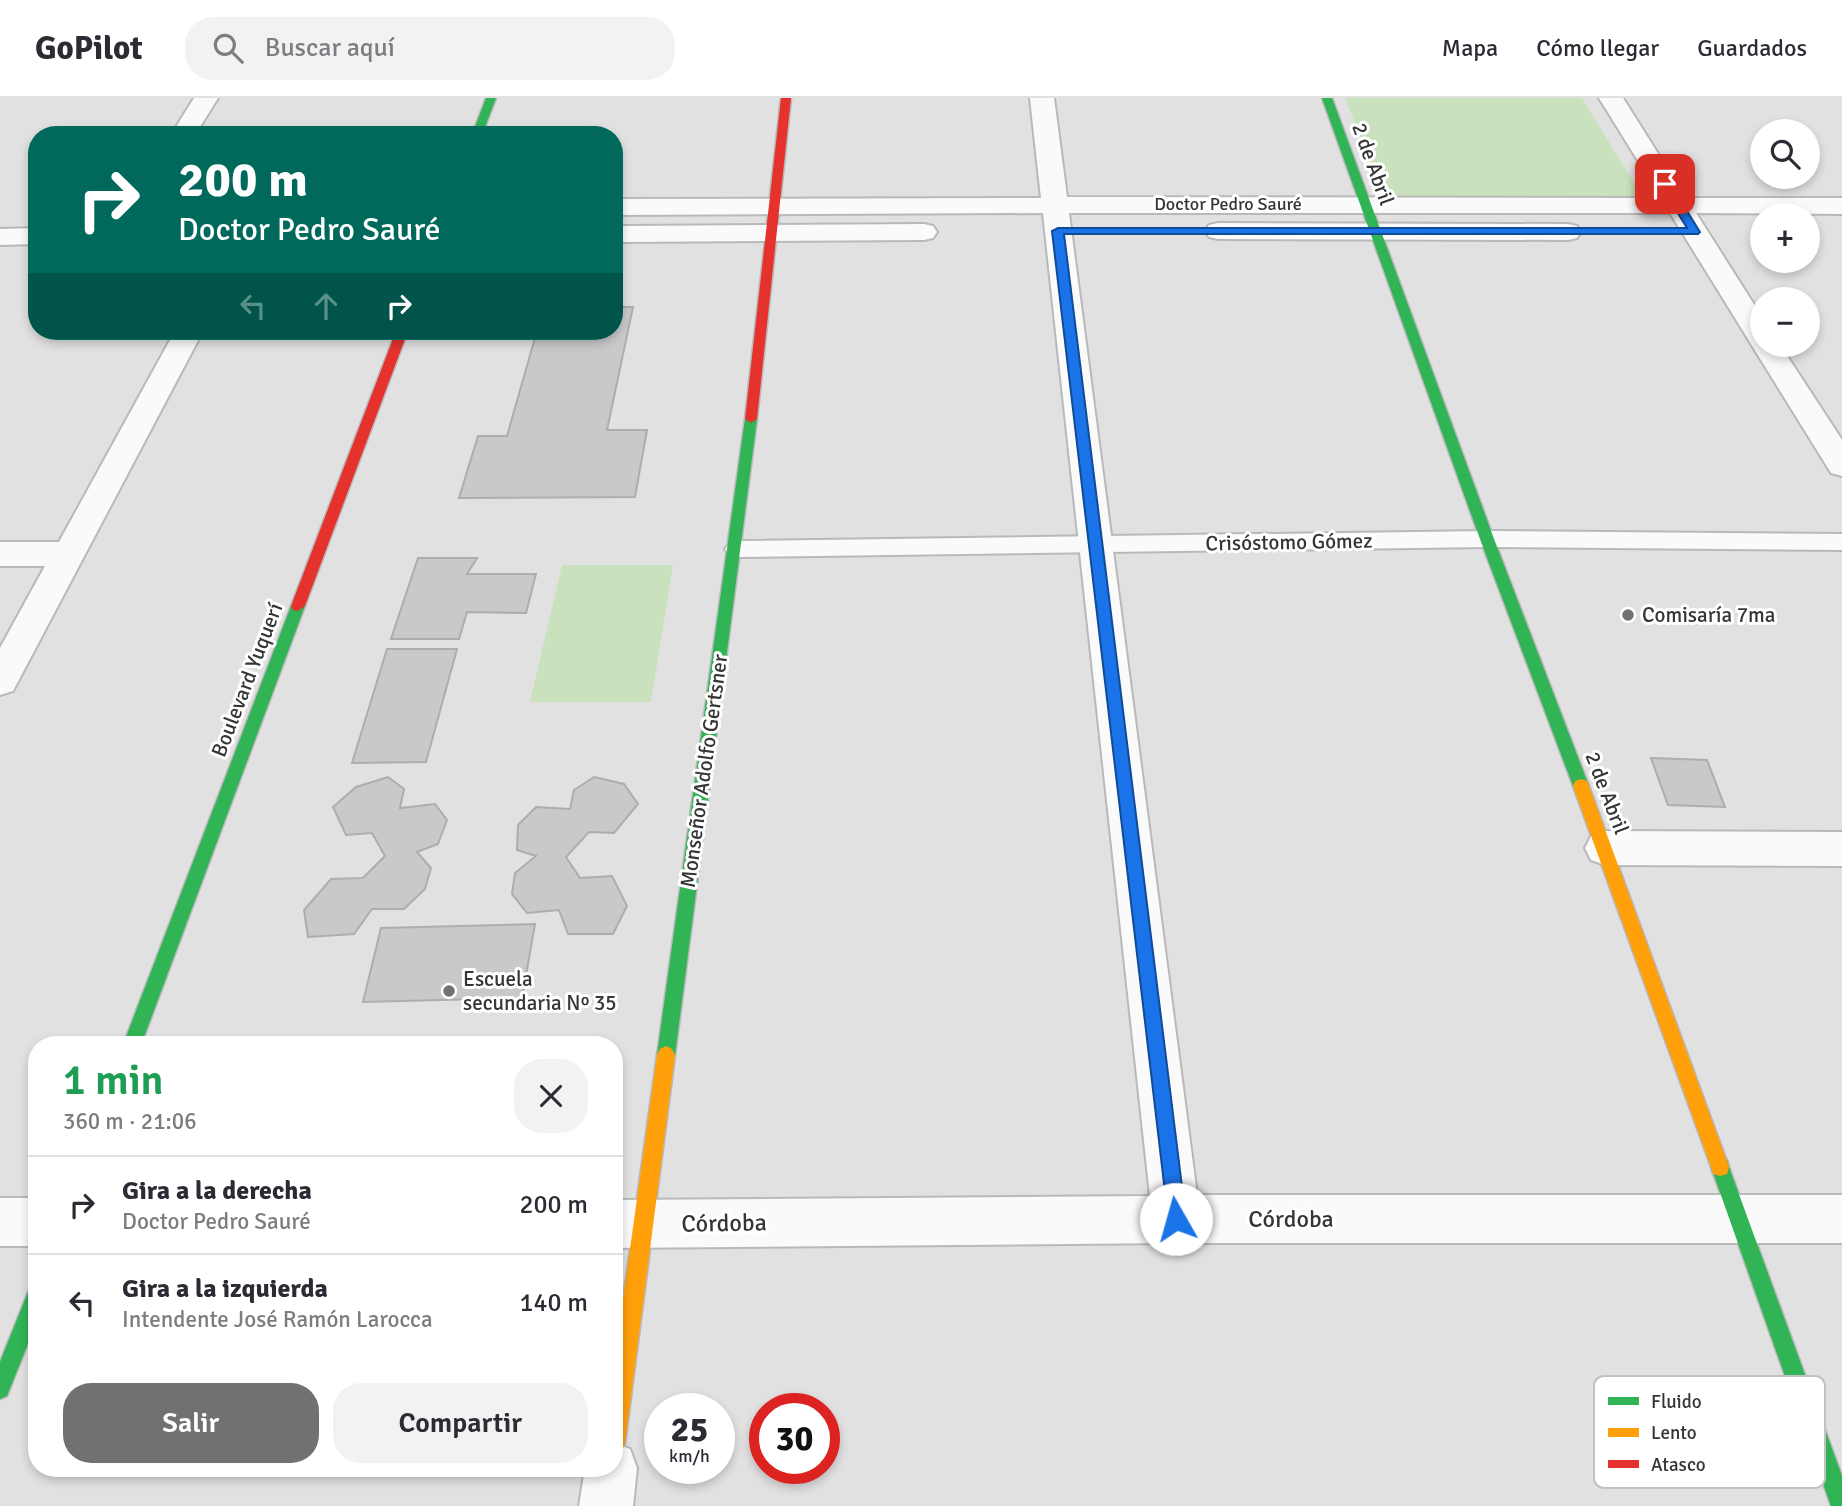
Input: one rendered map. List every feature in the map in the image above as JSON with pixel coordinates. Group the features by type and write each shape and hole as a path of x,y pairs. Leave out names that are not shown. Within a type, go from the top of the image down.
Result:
{"street":[{"path":"189,126 206,98"},
{"path":"480,126 491,98"},
{"name":"Monseñor Adolfo Gertsner","path":"623,1302 628,1224 736,549 772,205 786,98"},
{"path":"1042,98 1176,1219"},
{"name":"2 de Abril","path":"1327,98 1487,539 1605,848 1795,1376"},
{"path":"1611,98 1750,320"},
{"name":"Doctor Pedro Sauré","path":"623,207 772,205 1057,224 1366,204 1842,206"},
{"name":"Doctor Pedro Sauré","path":"1196,231 1598,232"},
{"path":"623,234 948,232"},
{"path":"1667,232 1722,232"},
{"path":"0,237 28,236"},
{"path":"0,681 184,340"},
{"name":"Boulevard Yuquerí","path":"135,1036 399,340"},
{"path":"1774,357 1842,465"},
{"path":"0,554 69,554"},
{"path":"1605,848 1842,849"},
{"name":"Córdoba","path":"628,1224 1176,1219 1842,1219"},
{"path":"0,1222 28,1222"},
{"path":"0,1389 28,1317"},
{"name":"2 de Abril","path":"1825,1459 1842,1506"},
{"path":"607,1506 610,1477"}],"lane":[{"name":"Crisóstomo Gómez","path":"736,549 1487,539 1842,542"}],"green space":[{"path":"1345,98 1582,98 1644,199 1385,200"},
{"path":"562,565 673,565 651,702 530,702"}],"building":[{"path":"623,307 633,307 607,430 647,430 635,497 459,498 478,436 507,436 534,340 623,340"},
{"path":"418,558 477,558 467,574 536,574 526,613 467,612 459,639 391,639"},
{"path":"387,649 457,649 426,762 352,763"},
{"path":"1651,758 1707,760 1725,807 1668,805"},
{"path":"388,777 404,789 400,808 435,804 447,820 438,844 417,852 431,868 425,889 404,909 372,909 354,934 308,937 304,910 331,879 363,878 385,856 372,833 346,835 333,807 356,787"},
{"path":"594,777 624,784 638,804 614,833 589,832 566,857 580,878 612,876 627,906 613,934 568,934 559,910 527,913 512,894 515,873 536,856 517,850 518,825 536,807 570,809 574,790"},
{"path":"535,924 522,998 363,1002 381,928"}],"traffic: fast":[{"path":"480,126 491,98"},
{"path":"1327,98 1487,539 1581,786"},
{"path":"666,1055 751,419"},
{"path":"135,1036 298,606"},
{"path":"1720,1167 1795,1376"},
{"path":"0,1389 28,1317"},
{"path":"1825,1459 1842,1506"}],"traffic: slow":[{"path":"1581,786 1720,1167"},
{"path":"623,1376 666,1055"}],"traffic: jam":[{"path":"751,419 786,98"},
{"path":"298,606 399,340"}],"place":[{"name":"Comisaría 7ma","path":"1628,615"},
{"name":"Escuela secundaria Nº 35","path":"449,991"}],"route":[{"path":"1176,1219 1058,231 1695,232 1665,184"}]}
